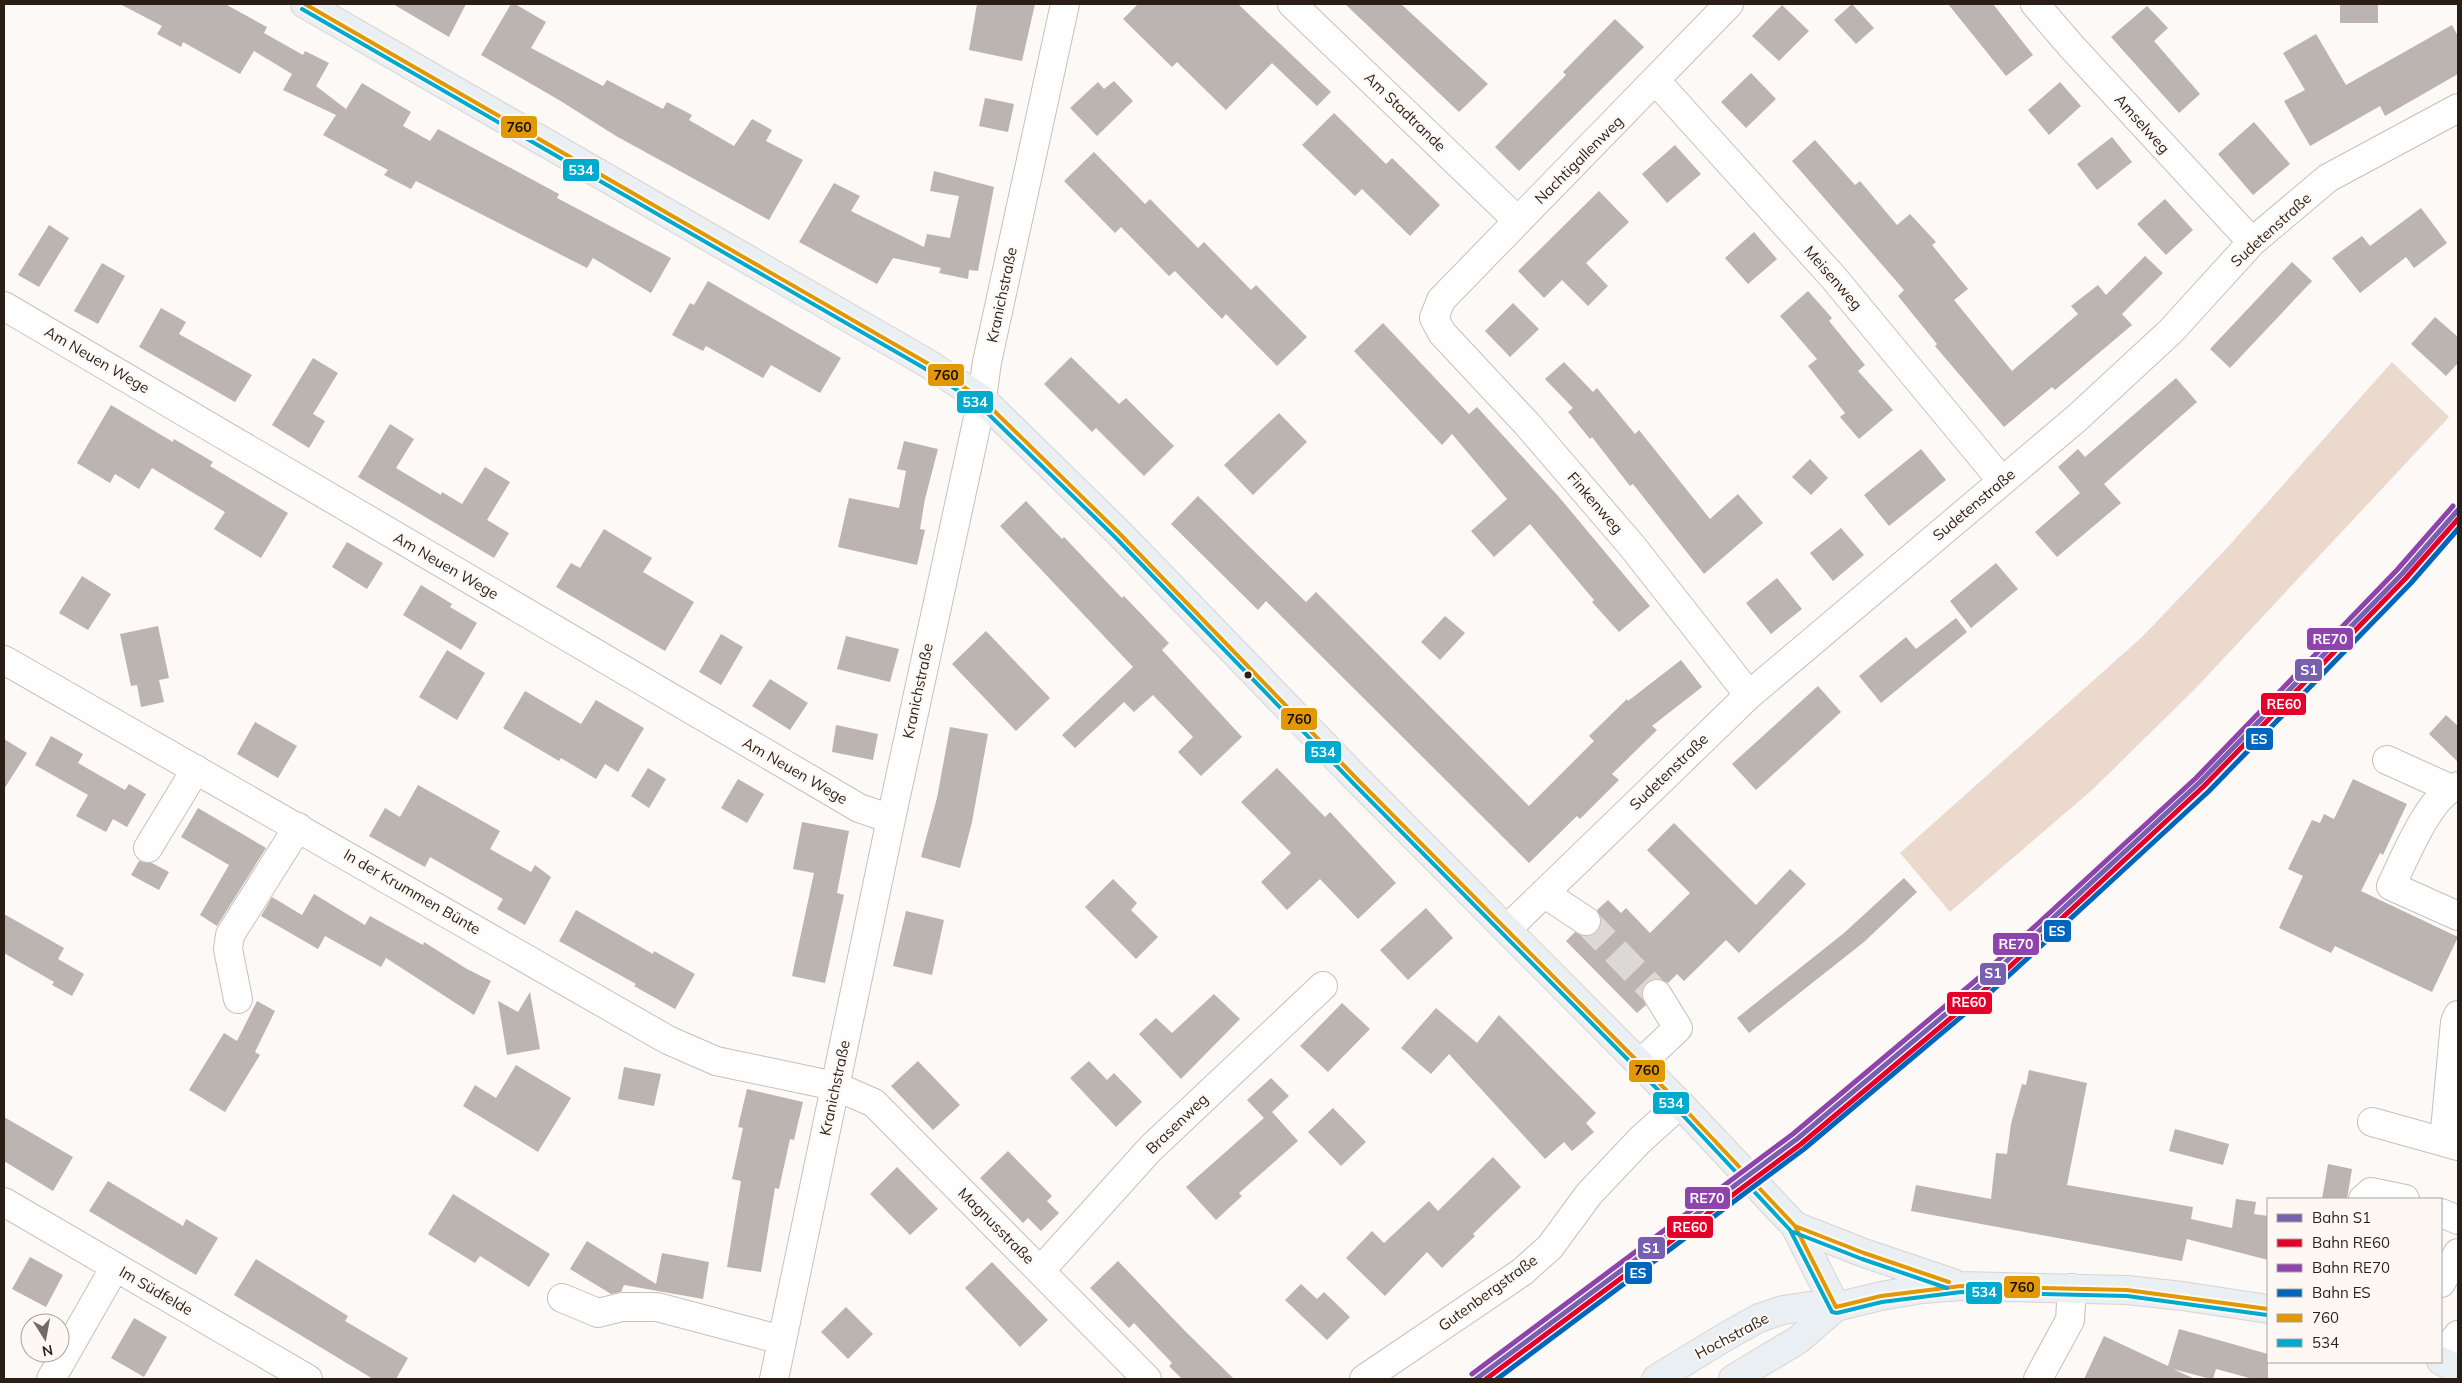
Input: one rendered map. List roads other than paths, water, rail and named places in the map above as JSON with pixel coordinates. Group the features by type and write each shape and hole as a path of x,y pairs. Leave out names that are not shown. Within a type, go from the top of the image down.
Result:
{"main road":[{"path":"305,4 927,363 982,399 1120,534 1358,780 1680,1104 1795,1226 1836,1307"},
{"path":"1795,1226 1864,1253 1961,1286"},
{"path":"1732,1379 1798,1340 1836,1307 1881,1296 1961,1286 2072,1288 2182,1296 2267,1309"},
{"name":"Hochstraße","path":"1656,1379 1760,1318 1783,1310 1809,1306 1836,1307"},
{"path":"2442,1361 2458,1369"}],"street":[{"name":"Kranichstraße","path":"774,1379 891,819 982,399 987,362 1065,4"},
{"name":"Am Stadtrande","path":"1292,4 1518,221"},
{"name":"Nachtigallenweg","path":"1434,318 1441,300 1729,4"},
{"name":"Amselweg","path":"2035,4 2071,46 2252,242"},
{"name":"Meisenweg","path":"1656,81 1833,277 2002,481"},
{"name":"Sudetenstraße","path":"1507,929 1749,695 2077,418 2170,331 2252,242 2328,178 2458,108"},
{"name":"Am Neuen Wege","path":"4,306 859,808 891,819"},
{"name":"Finkenweg","path":"1434,318 1442,333 1527,424 1632,546 1749,695"},
{"name":"In der Krummen Bünte","path":"4,660 668,1040 716,1061 835,1086"},
{"path":"2387,760 2454,787 2431,810 2392,886 2458,916"},
{"path":"148,848 196,769"},
{"path":"238,999 228,949 230,935 298,827"},
{"path":"1544,893 1586,921"},
{"name":"Brasenweg","path":"1041,1270 1150,1149 1323,986"},
{"path":"1640,1064 1678,1028 1657,994"},
{"path":"2372,1122 2451,1143 2455,1022 2458,1015"},
{"name":"Magnusstraße","path":"835,1086 874,1103 1147,1379"},
{"name":"Gutenbergstraße","path":"1364,1379 1522,1272 1550,1247 1588,1194 1640,1140 1680,1104"},
{"path":"2364,1198 2371,1192 2400,1198"},
{"name":"Im Südfelde","path":"4,1202 308,1379"},
{"path":"2442,1213 2458,1220"},
{"path":"2442,1281 2458,1253"},
{"path":"51,1379 115,1267"},
{"path":"2038,1379 2070,1320 2072,1288"},
{"path":"562,1298 598,1313 622,1307 658,1307 782,1340"},
{"path":"2442,1355 2458,1334"}],"tunnel":[{"path":"1586,921 1657,994"}],"rail line":[{"name":"RE70","path":"1472,1374 1793,1134 1981,976 2196,778 2397,570 2453,506"},
{"name":"S1","path":"1476,1379 1797,1139 1985,981 2200,782 2402,574 2458,510"},
{"name":"RE60","path":"1486,1379 1801,1144 1989,986 2204,786 2406,578 2458,519"},
{"name":"ES","path":"1497,1379 1804,1149 1993,990 2209,791 2411,583 2458,529"}]}
